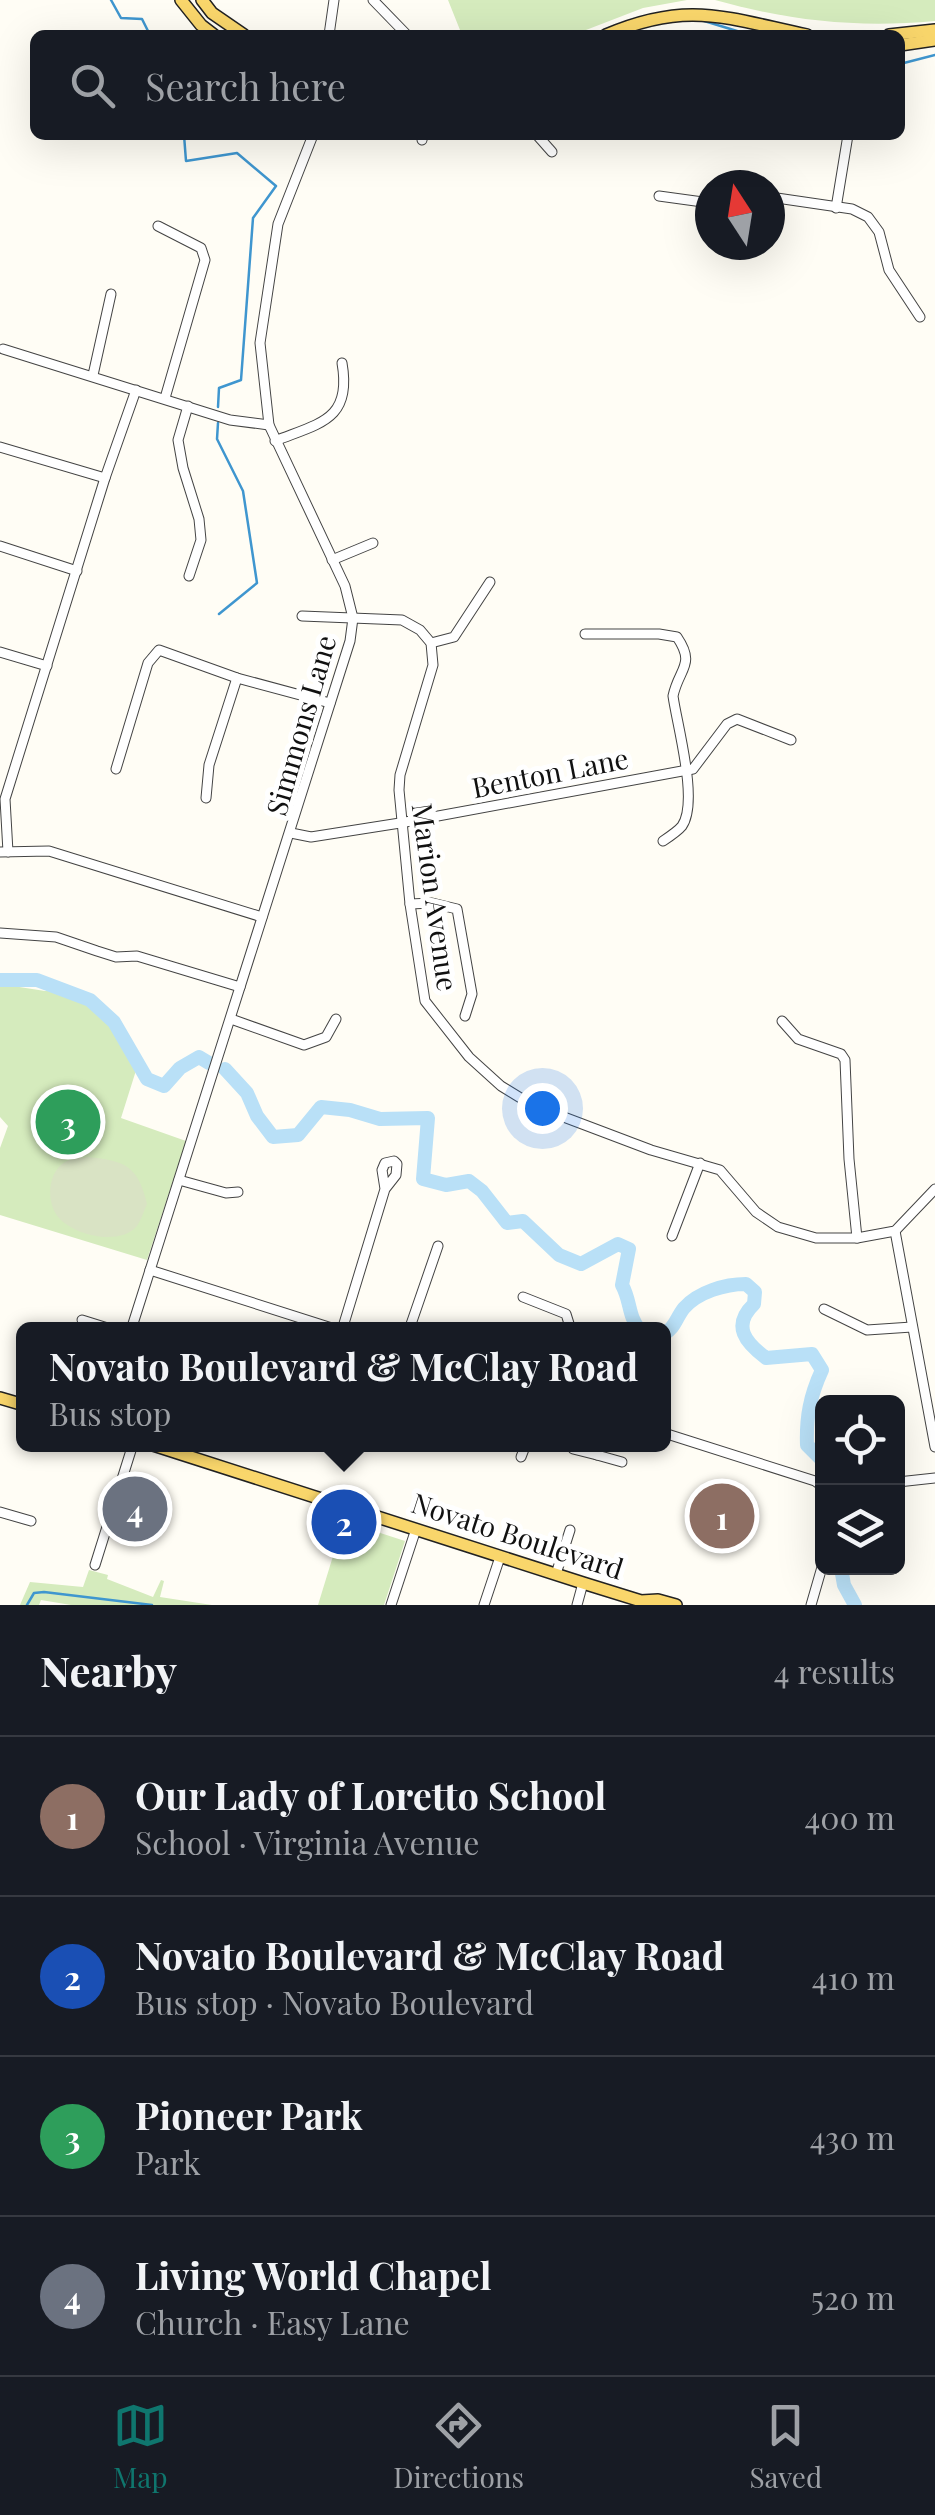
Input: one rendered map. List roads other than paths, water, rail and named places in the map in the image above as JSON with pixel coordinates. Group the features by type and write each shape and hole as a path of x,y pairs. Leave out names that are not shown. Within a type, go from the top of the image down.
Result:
{"main road":[{"path":"181,0 208,30"},
{"path":"202,0 212,13 237,30"},
{"path":"615,30 638,18 691,8 742,16 790,30"},
{"path":"905,33 935,30"},
{"path":"905,44 935,40"},
{"name":"Novato Boulevard","path":"175,1452 644,1603 658,1600 676,1605"}],"street":[{"path":"330,30 334,0"},
{"path":"373,0 402,30"},
{"name":"Simmons Lane","path":"134,1322 350,642 353,618 345,586 275,441 260,342 278,224 311,140"},
{"path":"541,140 552,152"},
{"path":"836,208 847,140"},
{"path":"659,196 695,201"},
{"path":"785,199 852,209 868,218 879,232 889,270 920,316"},
{"path":"158,226 201,248 205,260 165,398"},
{"path":"93,375 111,294"},
{"path":"3,349 230,420 270,424"},
{"path":"275,441 331,418 341,404 345,379 342,362"},
{"path":"136,390 104,478 4,799 4,852 49,851 262,916"},
{"path":"188,406 178,440 182,468 200,519 201,540 189,576"},
{"path":"0,447 104,478"},
{"path":"332,560 373,543"},
{"path":"0,546 77,571"},
{"path":"302,616 402,620 420,630 430,643 454,637 490,582"},
{"path":"585,634 677,637 686,651 686,667 673,696 689,809 682,826 664,842"},
{"name":"Marion Avenue","path":"430,643 432,665 400,776 400,823 426,1001 437,1020 486,1073 532,1105 651,1150 720,1170 756,1212 778,1227 816,1238 857,1238 895,1230"},
{"path":"116,769 148,662 159,650 330,704"},
{"path":"0,652 47,666"},
{"path":"206,798 209,765 238,678"},
{"path":"685,770 694,769 727,724 737,719 791,740"},
{"path":"0,769 11,777"},
{"name":"Benton Lane","path":"292,833 311,837 400,823 685,770"},
{"path":"410,904 432,903 457,909 472,994 465,1016"},
{"path":"0,933 56,937 240,987"},
{"path":"231,1019 304,1045 326,1037 336,1019"},
{"path":"782,1021 798,1039 840,1054 845,1060 857,1238"},
{"path":"672,1236 700,1162"},
{"path":"179,1180 226,1193 238,1192"},
{"path":"935,1189 895,1230 935,1447"},
{"path":"343,1322 385,1190"},
{"path":"412,1322 438,1246"},
{"path":"150,1270 315,1322"},
{"path":"522,1297 566,1314 568,1322"},
{"path":"824,1309 868,1330 912,1327"},
{"path":"82,1320 88,1322"},
{"path":"671,1435 815,1482"},
{"path":"96,1565 131,1452"},
{"path":"521,1457 523,1452"},
{"path":"603,1452 622,1462"},
{"path":"905,1481 935,1478"},
{"path":"0,1512 30,1521"},
{"path":"391,1605 416,1528"},
{"path":"556,1574 570,1530"},
{"path":"484,1605 500,1557"},
{"path":"811,1605 820,1575"},
{"path":"577,1605 583,1583"}],"waterway":[{"path":"111,0 121,18 142,19 148,30"},
{"path":"701,20 734,30"},
{"path":"905,63 935,55"},
{"path":"184,140 186,161 237,153 276,186 253,218 241,380 219,388 218,407"},
{"path":"218,423 217,439 243,491 257,583 219,614"},
{"path":"0,980 37,980 90,1000 114,1022 147,1079 164,1086 180,1068 199,1057 209,1063"},
{"path":"225,1069 247,1093 257,1116 273,1137 298,1135 321,1107 380,1119 428,1118 423,1179 446,1185 469,1181 507,1223 523,1221 559,1255 581,1264 618,1244 629,1249 622,1285 634,1322"},
{"path":"671,1328 684,1308 704,1293 746,1284 755,1292 754,1304 742,1327 752,1346 766,1358 812,1354 822,1370 808,1416 807,1445 815,1453"},
{"path":"842,1575 855,1605"},
{"path":"27,1605 34,1593 44,1592 152,1605"}],"place":[{"name":"Pioneer Park","path":"68,1122"},
{"name":"Living World Chapel","path":"135,1509"},
{"name":"Our Lady of Loretto School","path":"722,1516"},
{"name":"Novato Boulevard & McClay Road","path":"344,1522"}]}
